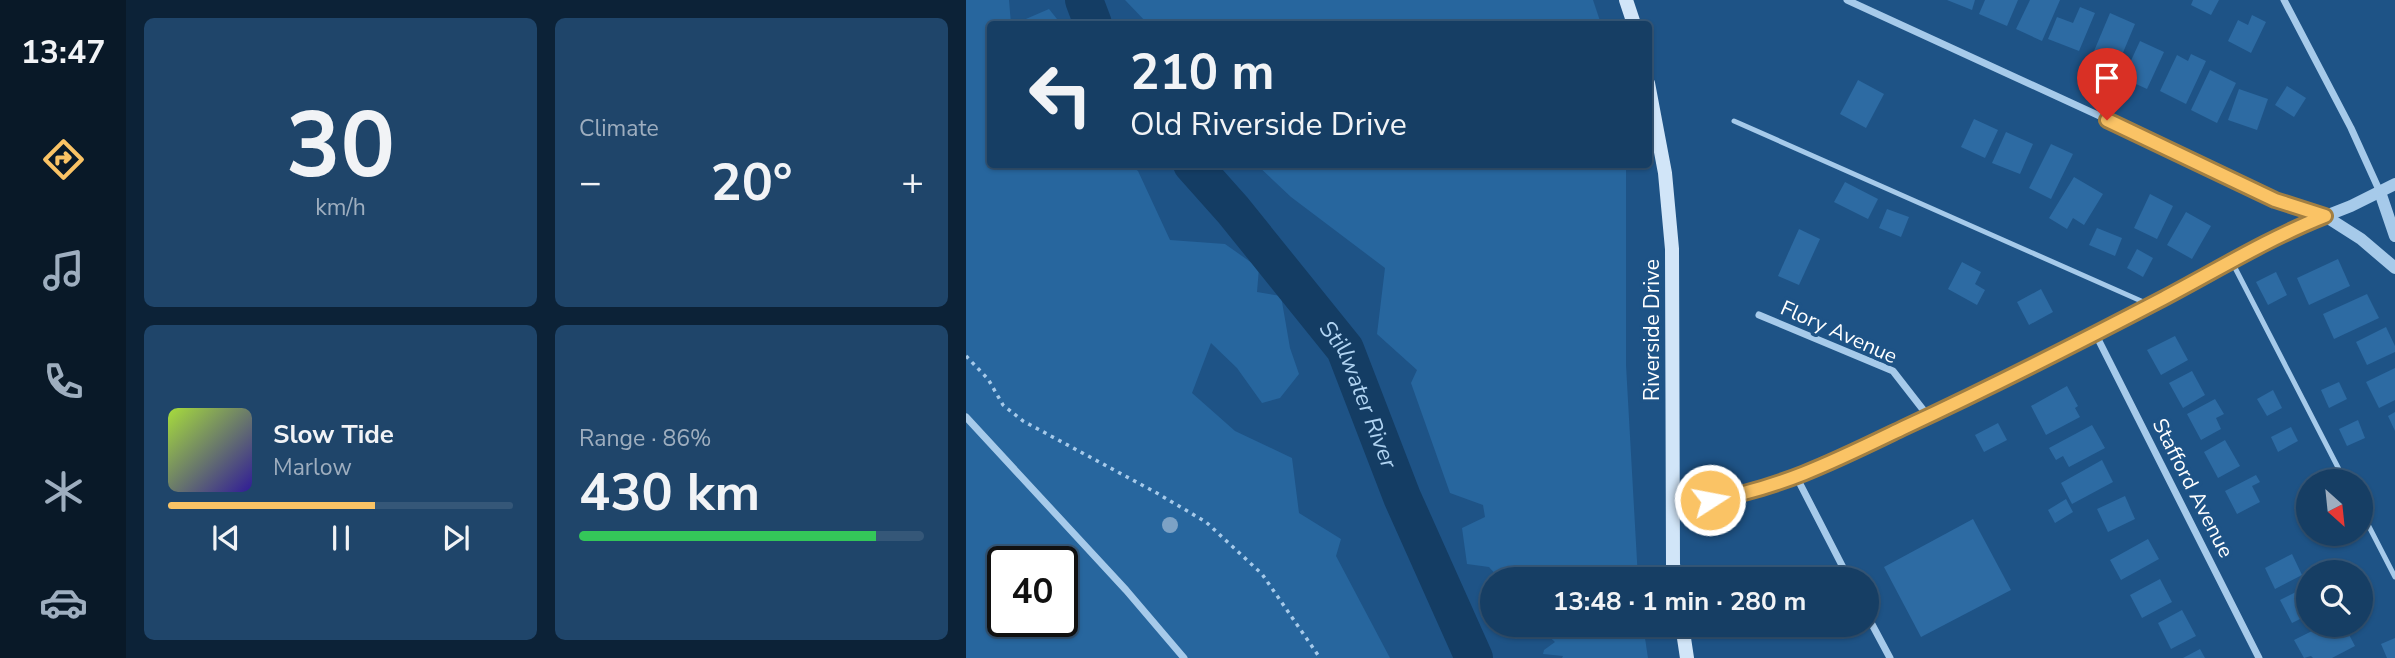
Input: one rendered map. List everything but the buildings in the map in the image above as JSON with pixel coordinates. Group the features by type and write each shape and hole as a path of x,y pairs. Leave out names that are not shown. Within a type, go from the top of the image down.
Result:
{"main road":[{"path":"1626,0 1633,21"},
{"name":"Riverside Drive","path":"1652,104 1665,173 1672,249 1675,567"},
{"path":"1684,637 1687,658"}],"street":[{"path":"1847,0 2166,146 2275,200 2325,216 2361,239 2395,268"},
{"path":"2284,0 2351,128 2380,192 2395,236"},
{"path":"1673,506 1729,497 1797,478 1928,417 2151,305 2295,228 2395,184"},
{"name":"Flory Avenue","path":"1759,316 1893,371 1928,417"},
{"name":"Stafford Avenue","path":"2095,333 2259,658"},
{"path":"966,417 1126,590 1184,658"},
{"path":"1797,478 1843,567"},
{"path":"1879,637 1890,658"}],"lane":[{"path":"1734,121 2151,305"},
{"path":"2232,262 2339,469"},
{"path":"2373,534 2395,577"}],"path":[{"path":"966,356 988,379 1003,405 1023,421 1206,522 1262,574 1320,658"}],"shaded area":[{"path":"966,0 1009,0 1011,21 987,21 987,168 1134,168 1138,171 1170,240 1225,244 1259,268 1257,292 1281,296 1290,348 1299,374 1280,398 1262,403 1237,368 1211,343 1192,393 1235,431 1292,458 1299,513 1341,539 1336,556 1390,658 966,658"},
{"path":"1125,0 1593,0 1600,21 1145,21"},
{"path":"1049,9 1059,21 1021,21"},
{"path":"1260,168 1626,168 1626,365 1637,567 1489,567 1467,564 1462,528 1485,517 1483,505 1450,493 1411,383 1417,370 1377,334 1385,268 1291,197"},
{"path":"1550,637 1645,637 1648,658 1562,658 1563,656 1543,654 1544,650 1555,642"}],"waterway":[{"name":"Stillwater River","path":"1084,0 1092,21"},
{"name":"Stillwater River","path":"1196,168 1233,210 1345,349 1402,497 1474,658"}],"route":[{"path":"1710,500 1758,490 1821,468 2151,305 2295,228 2325,216 2275,200 2107,120"}]}
